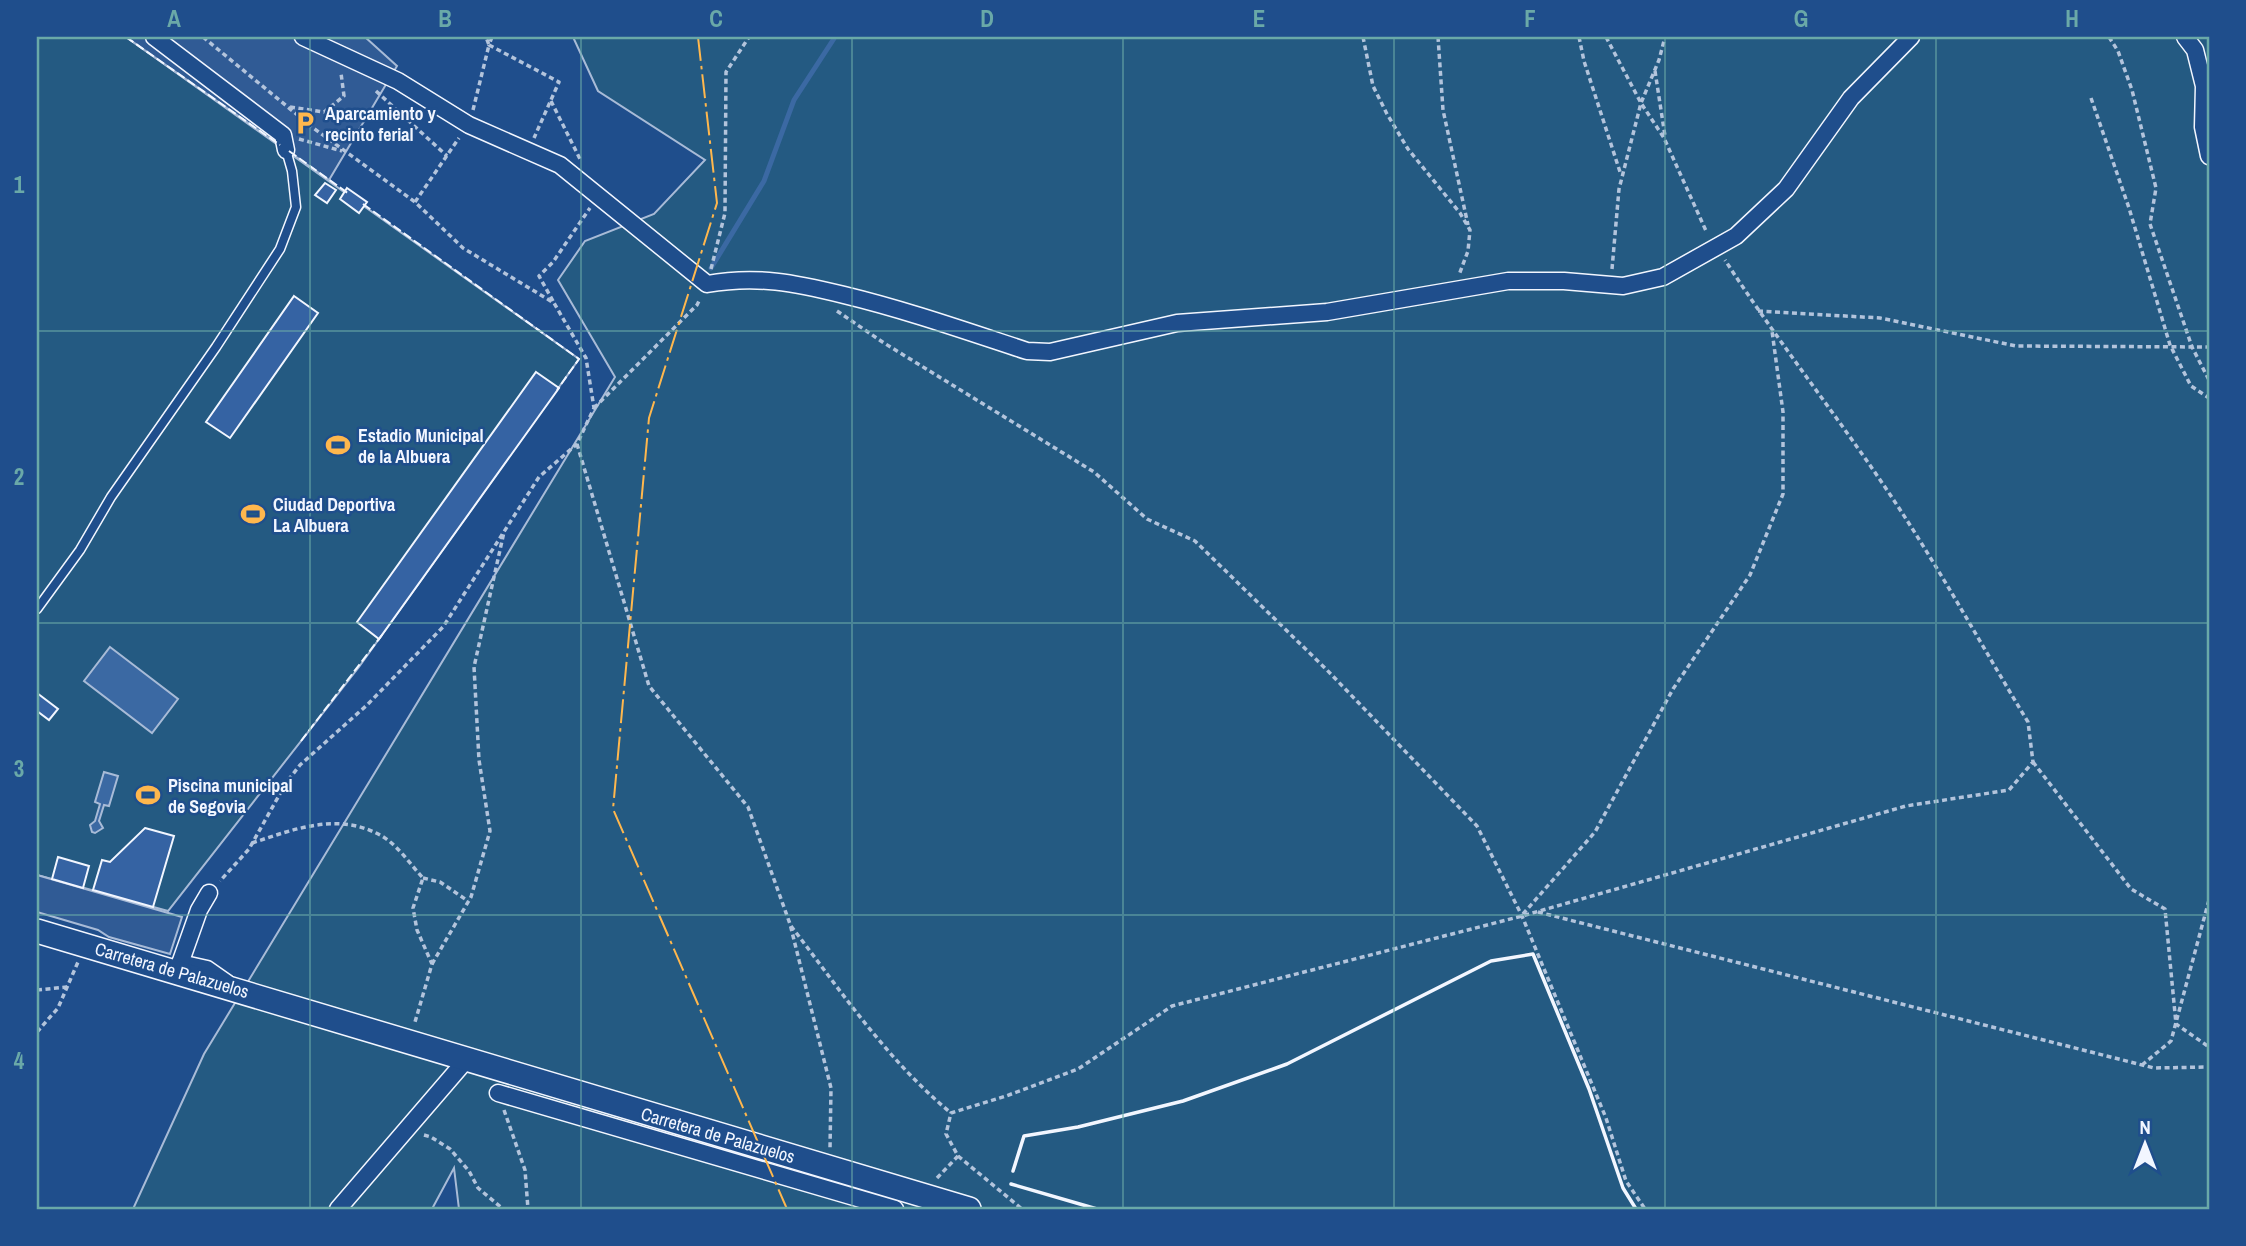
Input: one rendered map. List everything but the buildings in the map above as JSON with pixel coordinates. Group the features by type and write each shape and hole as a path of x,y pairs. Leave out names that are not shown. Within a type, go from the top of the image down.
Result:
{"street":[{"path":"154,37 285,142"},
{"path":"303,37 398,81 469,125 560,165 707,284 730,279 783,281 885,305 1027,351 1050,352 1177,323 1327,312 1508,281 1564,281 1623,286 1663,277 1736,236 1786,189 1851,98 1911,37"},
{"path":"2185,37 2195,50 2204,86 2203,127 2209,156"},
{"path":"179,967 199,910 209,893"},
{"name":"Carretera de Palazuelos","path":"37,931 179,967 231,988 970,1209"},
{"path":"338,1209 467,1059"},
{"path":"498,1093 895,1209"}],"lane":[{"path":"37,609 80,551 111,498 280,249 290,228 296,196 285,142"}],"path":[{"path":"203,37 287,107 415,202 463,248 554,303"},
{"path":"415,202 469,125 489,37"},
{"path":"209,893 252,843 286,783 300,765 367,705 443,627 539,477 577,444 594,408 697,304 707,284 725,213 726,72 749,37"},
{"path":"1363,37 1373,86 1387,114 1408,149 1460,213 1470,230"},
{"path":"1438,37 1443,110 1470,230 1468,251 1453,290"},
{"path":"1579,37 1584,61 1622,178"},
{"path":"1606,37 1641,103 1666,142 1705,230 1758,311 1811,381 1894,501 2028,722 2033,762 2131,889 2165,909 2176,1024 2209,1047"},
{"path":"1595,284 1613,269 1622,178 1641,103 1665,37"},
{"path":"2109,37 2118,51 2132,90 2156,188 2150,224 2192,347 2209,380"},
{"path":"489,45 559,82 528,150"},
{"path":"287,107 324,111 344,96 342,77 333,51"},
{"path":"1655,69 1666,142"},
{"path":"370,85 447,156"},
{"path":"2091,98 2129,208 2170,345 2192,386 2209,398"},
{"path":"551,101 598,195 553,262 539,276 586,358 594,408"},
{"path":"285,142 346,152"},
{"path":"835,309 884,343 1094,472 1147,519 1195,541 1326,670 1477,826 1522,916 1606,1118 1626,1181 1645,1209"},
{"path":"1758,311 1880,318 2016,346 2209,346"},
{"path":"1522,916 1595,832 1674,689 1750,575 1783,494 1783,412 1772,329"},
{"path":"577,444 649,686 748,807 790,924 831,1088 830,1167"},
{"path":"409,1041 432,964 468,901 490,831 479,760 474,667 504,529"},
{"path":"951,1113 1006,1097 1078,1069 1172,1006 1537,912 1906,806 2009,790 2033,762"},
{"path":"252,843 307,824 337,823 360,827 382,836 422,878 440,882 468,901"},
{"path":"422,878 413,908 417,930 432,964"},
{"path":"2142,1065 2171,1041 2209,900"},
{"path":"1537,912 2154,1068 2209,1067"},
{"path":"790,924 881,1045 951,1113"},
{"path":"37,1032 58,1008 79,961"},
{"path":"37,990 67,987"},
{"path":"498,1093 525,1170 528,1209"},
{"path":"951,1113 947,1134 958,1156 1022,1209"},
{"path":"405,1130 431,1137 450,1149 469,1171 478,1188 503,1209"},
{"path":"921,1195 958,1156"}],"shaded area":[{"name":"Ciudad Deportiva La Albuera","path":"37,37 126,37 579,359 359,667 168,911 37,875"},
{"name":"Aparcamiento y recinto ferial","path":"126,37 365,37 397,66 329,180"},
{"path":"573,37 2209,37 2209,1209 459,1209 454,1168 432,1209 133,1209 204,1054 615,377 558,280 585,241 654,214 705,160 598,91"},
{"path":"110,647 178,699 152,733 84,681"},
{"path":"104,772 118,776 109,806 104,805 99,821 103,828 95,833 90,825 95,821 100,804 95,802"},
{"path":"37,875 182,917 170,954 109,937 98,930 37,912"}],"waterway":[{"path":"711,268 764,181 794,100 835,37"}],"fence":[{"path":"126,37 280,145"},
{"path":"289,151 349,194"},
{"path":"363,204 579,359 557,390"},
{"path":"301,741 382,635"}],"wall":[{"path":"1013,1171 1024,1136 1078,1127 1183,1101 1287,1064 1491,961 1533,954 1589,1089 1623,1188 1636,1209"},
{"path":"1011,1184 1097,1209"}],"power":[{"path":"698,37 717,203 649,418 613,809 787,1209"}],"place":[{"name":"Aparcamiento y recinto ferial","path":"305,123"},
{"name":"Estadio Municipal de la Albuera","path":"338,445"},
{"name":"Ciudad Deportiva La Albuera","path":"253,514"},
{"name":"Piscina municipal de Segovia","path":"148,795"}]}
